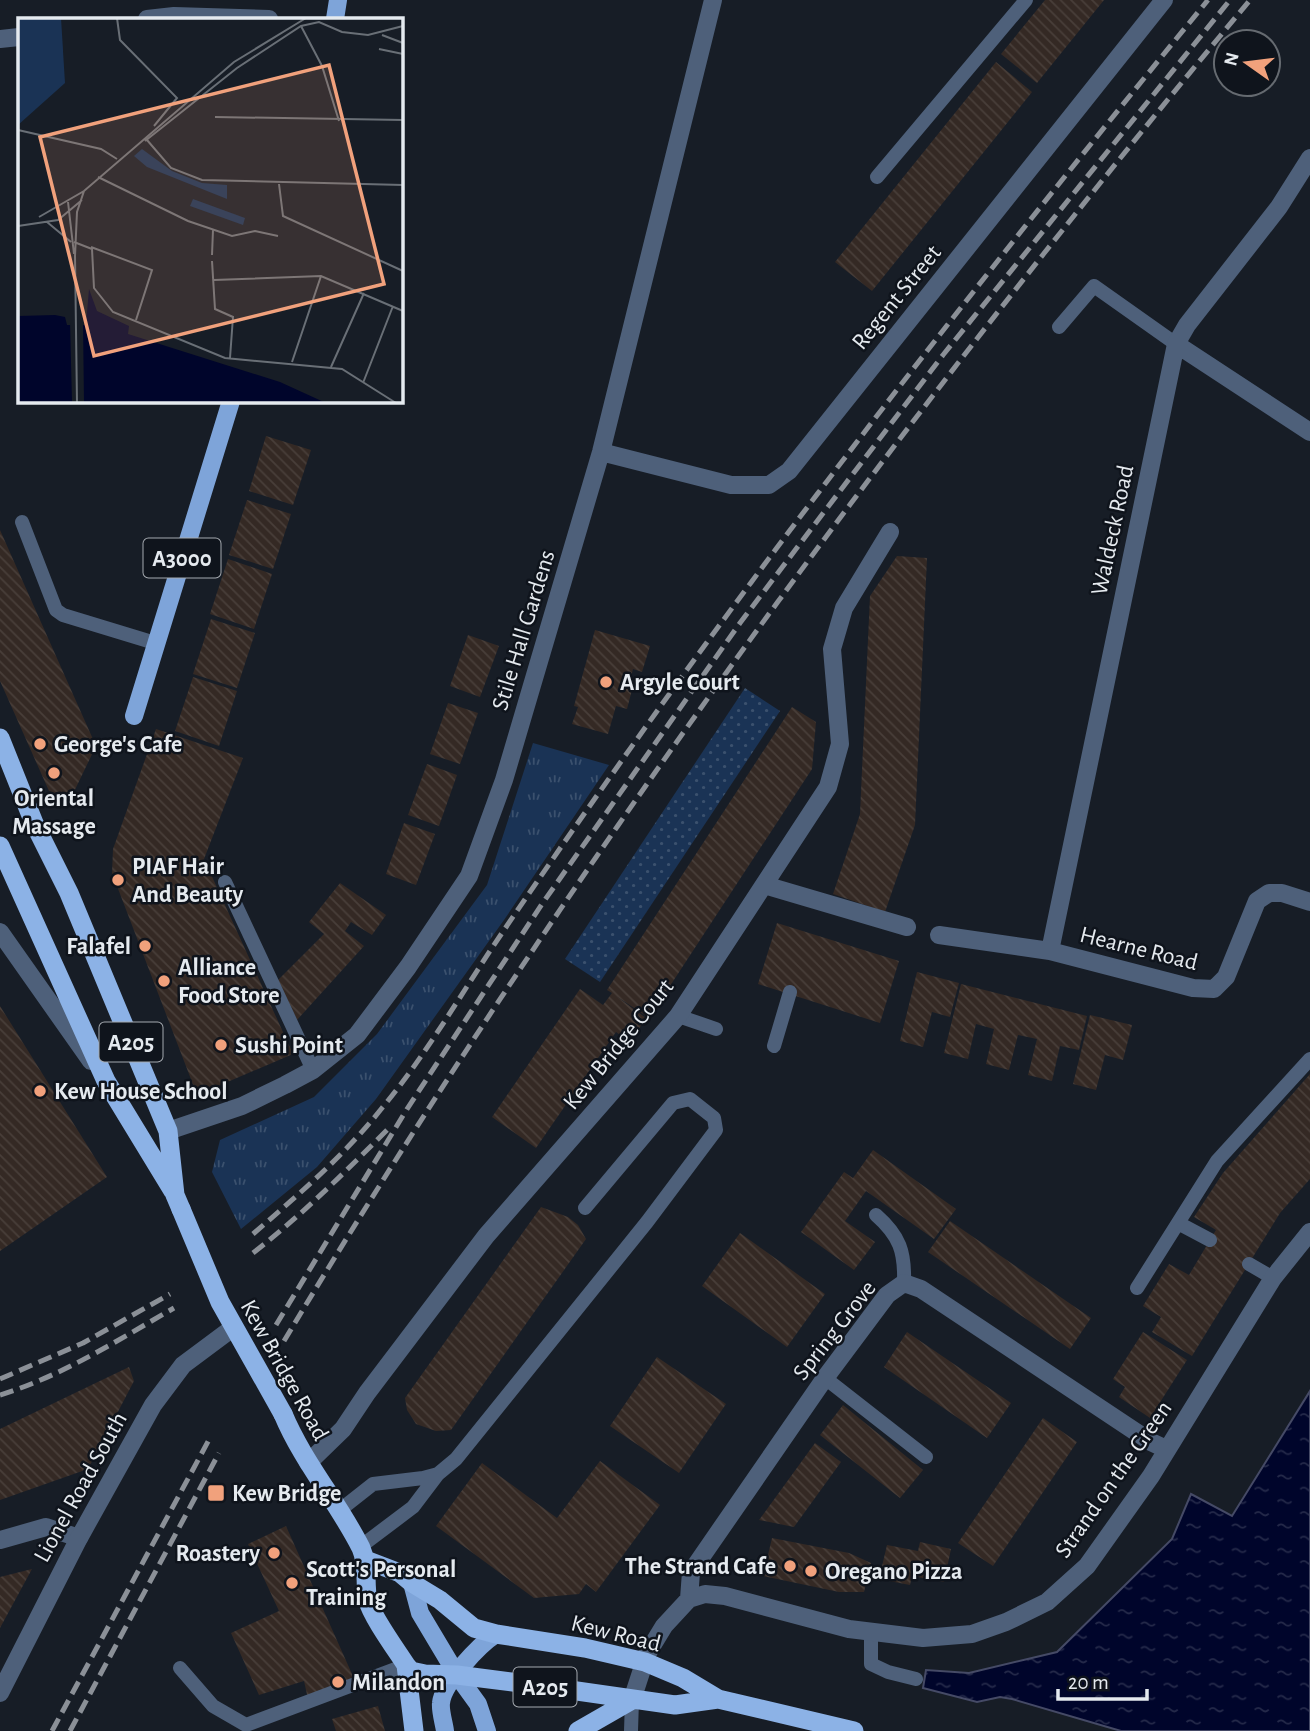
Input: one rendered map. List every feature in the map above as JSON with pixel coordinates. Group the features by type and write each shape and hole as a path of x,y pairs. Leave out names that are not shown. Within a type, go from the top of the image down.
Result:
{"highway":[{"name":"Kew Bridge Road","path":"0,737 34,823 69,893 169,1131 178,1202"},
{"name":"Kew Bridge Road","path":"0,846 106,1081 178,1202 220,1301 307,1462 340,1510 363,1553 368,1602 406,1665"},
{"name":"A205","path":"363,1553 400,1573 440,1600 474,1628 496,1634"},
{"name":"Kew Road","path":"496,1634 590,1649 645,1662 683,1678 718,1699 854,1731"},
{"name":"Kew Road","path":"406,1665 411,1671 425,1674 457,1675 675,1705 718,1699"},
{"path":"406,1665 414,1731"},
{"path":"579,1731 632,1700"}],"main road":[{"path":"335,18 338,0"},
{"name":"A3000","path":"134,716 231,402"},
{"path":"412,1583 420,1613 457,1675 478,1704 486,1731"},
{"path":"445,1731 441,1703 478,1647 496,1634"}],"street":[{"name":"Stile Hall Gardens","path":"169,1131 242,1106 313,1070 357,1035 408,967 469,876 504,780 601,453 713,0"},
{"name":"Regent Street","path":"601,453 730,485 769,485 789,471 1164,0"},
{"path":"156,18 237,18"},
{"path":"0,39 18,37"},
{"name":"Waldeck Road","path":"1050,951 1176,344 1187,325 1279,207 1310,158"},
{"path":"1176,344 1310,432"},
{"name":"Kew Bridge Court","path":"307,1462 343,1429 367,1393 486,1236 678,1016 828,787 840,744 832,649 844,608 890,532"},
{"path":"764,886 907,927"},
{"name":"Hearne Road","path":"939,935 1050,951 1193,988 1214,989 1226,977 1257,901 1269,893 1282,893 1310,902"},
{"path":"0,932 106,1081"},
{"name":"Strand on the Green","path":"689,1599 705,1594 725,1596 849,1629 923,1639 972,1634 1006,1622 1047,1602 1087,1566 1151,1476 1273,1278 1307,1236"},
{"name":"Spring Grove","path":"689,1599 691,1572 825,1378 887,1295 904,1283 921,1289 1166,1449"},
{"name":"Lionel Road South","path":"0,1693 79,1538 153,1405 183,1365 234,1327"},
{"path":"0,1540 46,1527 79,1538"},
{"path":"632,1700 645,1662 658,1636 689,1599"}],"lane":[{"path":"877,177 1026,0"},
{"path":"1059,327 1094,286 1176,344"},
{"path":"22,522 55,610 63,615 155,643"},
{"path":"225,882 313,1070"},
{"path":"774,1045 790,992"},
{"path":"678,1016 716,1028"},
{"path":"1137,1288 1217,1161 1310,1059"},
{"path":"363,1553 413,1507 438,1474 456,1459 647,1222 716,1130 714,1118 690,1099 673,1103 585,1208"},
{"path":"876,1215 900,1243 905,1260 904,1283"},
{"path":"1178,1223 1210,1240"},
{"path":"1249,1264 1273,1278"},
{"path":"825,1378 926,1457"},
{"path":"340,1510 373,1484 438,1474"},
{"path":"871,1632 871,1664 888,1672 916,1679"},
{"path":"180,1668 213,1706 246,1725 406,1665"},
{"path":"631,1731 632,1700"}],"green space":[{"path":"745,688 780,711 600,982 565,959"},
{"path":"533,743 609,765 504,920 376,1099 317,1167 241,1229 212,1172 220,1140 314,1097 377,1034 487,885"}],"water":[{"path":"1310,1391 1310,1731 1121,1731 1012,1699 1000,1697 977,1702 923,1688 926,1670 969,1673 1057,1652 1172,1539 1191,1494 1232,1516"}],"building":[{"path":"1045,0 1104,0 1037,83 1001,54"},
{"path":"996,62 1032,92 872,291 835,262"},
{"path":"266,436 311,450 293,505 249,491"},
{"path":"247,500 291,514 273,569 229,555"},
{"path":"0,530 96,746 70,800 49,791 0,681"},
{"path":"897,556 927,558 915,825 885,912 833,894 860,814 870,596"},
{"path":"228,559 272,574 254,629 210,614"},
{"path":"211,619 255,633 237,688 193,674"},
{"name":"Argyle Court","path":"595,630 650,646 642,672 633,669 630,681 634,682 627,709 616,706 608,734 572,724 578,707 574,706"},
{"path":"468,635 499,646 480,697 450,686"},
{"path":"193,677 237,691 219,746 175,731"},
{"path":"448,703 478,713 460,764 430,754"},
{"path":"792,707 816,722 812,769 649,1018 616,996 646,1018 630,1042 616,1032 536,1148 492,1117 580,989 603,1005 612,993 607,990"},
{"path":"156,729 243,758 204,859 293,1054 197,1095 112,873 113,849"},
{"path":"427,764 457,775 439,826 408,815"},
{"path":"404,823 435,834 416,885 386,874"},
{"path":"340,883 386,915 372,935 351,922 345,931 364,946 297,1020 278,980 324,934 309,922"},
{"path":"777,923 899,961 880,1023 758,984"},
{"path":"917,972 959,983 950,1017 932,1012 923,1047 900,1041"},
{"path":"961,984 1087,1016 1079,1050 1060,1046 1052,1081 1028,1075 1037,1039 1018,1035 1009,1070 986,1064 994,1029 976,1024 968,1059 944,1053"},
{"path":"0,1006 107,1177 0,1251"},
{"path":"1090,1015 1132,1025 1123,1060 1105,1055 1096,1090 1073,1084"},
{"path":"1310,1074 1310,1179 1280,1213 1192,1356 1152,1332 1161,1317 1143,1306 1169,1264 1189,1275 1216,1230 1194,1217 1223,1173"},
{"path":"873,1150 956,1209 934,1239 866,1191 845,1221 875,1242 854,1270 801,1232 844,1172 853,1178"},
{"path":"541,1207 568,1217 578,1225 586,1239 451,1430 436,1431 416,1424 407,1410 405,1398"},
{"path":"950,1221 1091,1318 1070,1349 928,1252"},
{"path":"740,1233 825,1294 787,1347 702,1286"},
{"path":"907,1332 1011,1403 987,1438 884,1367"},
{"path":"1143,1332 1187,1360 1150,1418 1119,1397 1125,1387 1113,1379"},
{"path":"657,1357 726,1404 679,1473 610,1426"},
{"path":"129,1367 134,1381 88,1469 0,1500 0,1429"},
{"path":"843,1405 923,1470 900,1498 820,1435"},
{"path":"1043,1418 1077,1442 993,1566 958,1543"},
{"path":"815,1443 841,1462 794,1527 759,1520"},
{"path":"600,1461 660,1505 596,1592 586,1584 579,1594 534,1598 436,1526 482,1463 557,1518"},
{"path":"286,1526 356,1683 308,1699 304,1681 259,1695 231,1633 279,1611 248,1544"},
{"path":"772,1538 849,1553 871,1563 864,1592 839,1592 763,1576"},
{"path":"920,1542 951,1549 944,1582 912,1576 910,1585 879,1579 887,1545 918,1551"},
{"path":"32,1569 0,1628 0,1577"},
{"path":"378,1706 385,1731 336,1731 332,1719"}],"railway":[{"path":"253,1234 336,1159 398,1087 567,839 806,508 938,337 1208,0"},
{"path":"276,1325 407,1109 542,904 740,623 943,355 1230,0"},
{"path":"284,1341 505,992 621,821 741,652 990,322 1250,0"},
{"path":"253,1253 306,1209 387,1130"},
{"path":"0,1379 83,1343 170,1294"},
{"path":"0,1395 68,1368 174,1308"},
{"path":"52,1731 211,1436"},
{"path":"70,1731 219,1453"}],"place":[{"name":"Argyle Court","path":"606,682"},
{"name":"George's Cafe","path":"40,744"},
{"name":"Oriental Massage","path":"54,773"},
{"name":"PIAF Hair And Beauty","path":"118,880"},
{"name":"Falafel","path":"145,946"},
{"name":"Alliance Food Store","path":"164,981"},
{"name":"Sushi Point","path":"221,1045"},
{"name":"Kew House School","path":"40,1091"},
{"name":"Kew Bridge","path":"216,1493"},
{"name":"Roastery","path":"274,1553"},
{"name":"The Strand Cafe","path":"790,1566"},
{"name":"Oregano Pizza","path":"811,1571"},
{"name":"Scott's Personal Training","path":"292,1583"},
{"name":"Milandon","path":"338,1682"}]}
